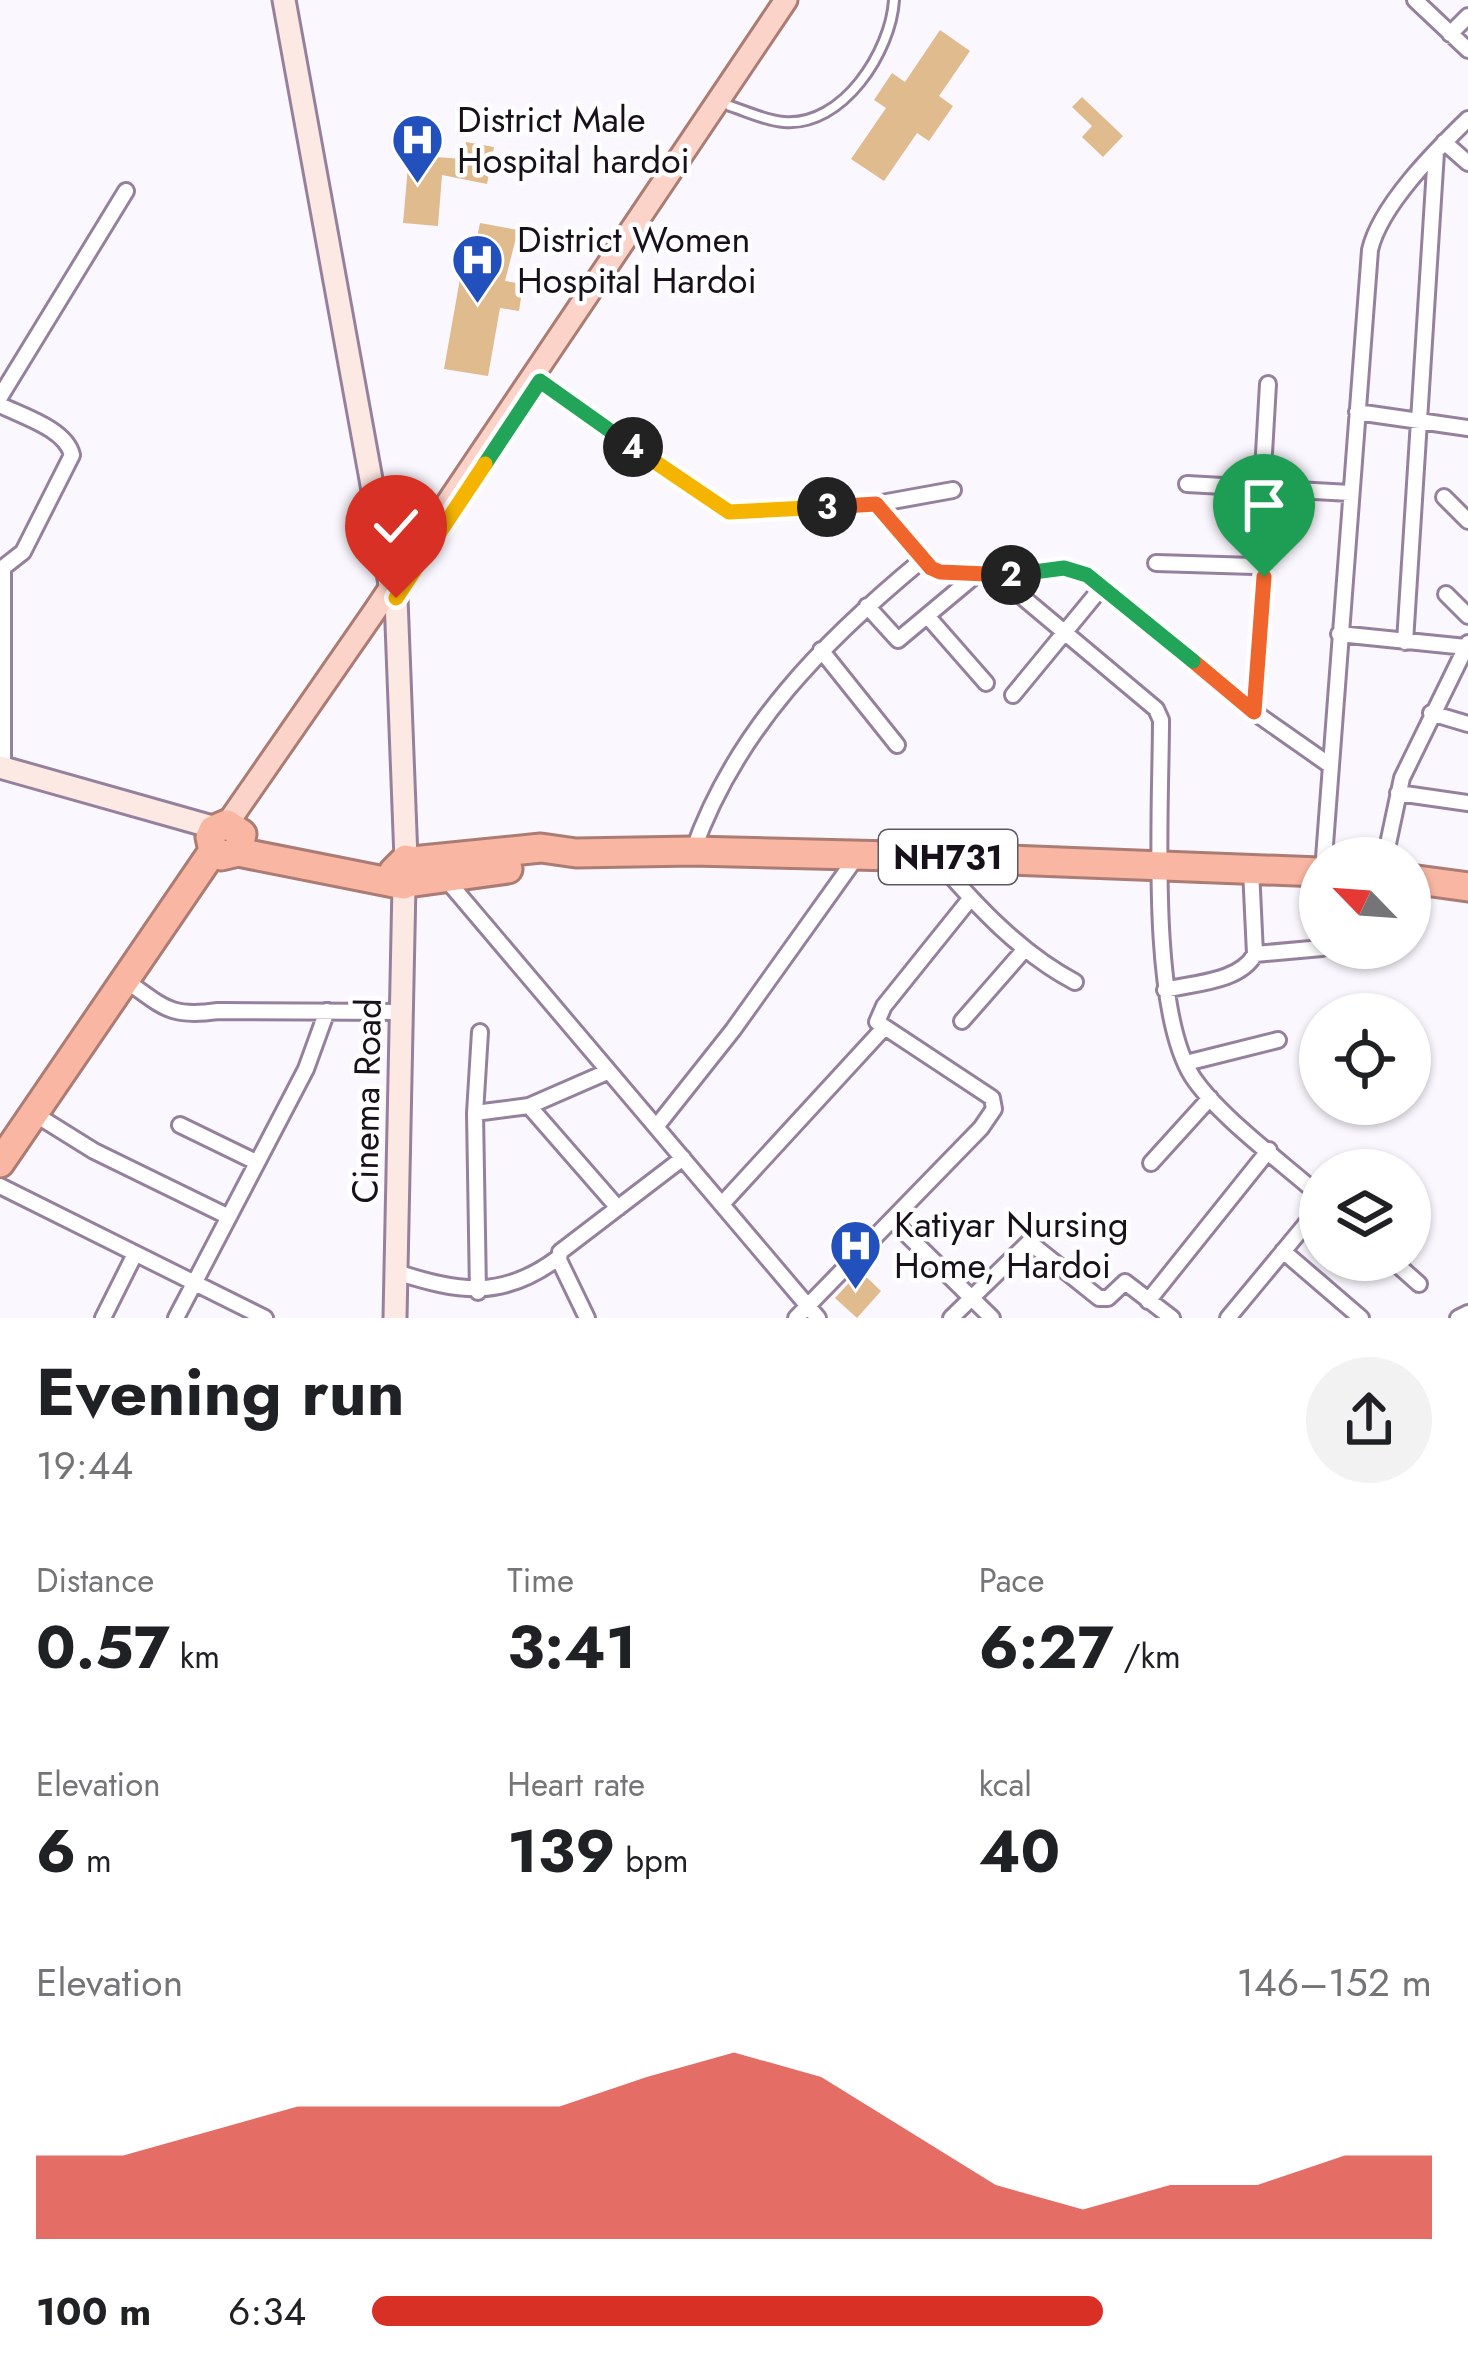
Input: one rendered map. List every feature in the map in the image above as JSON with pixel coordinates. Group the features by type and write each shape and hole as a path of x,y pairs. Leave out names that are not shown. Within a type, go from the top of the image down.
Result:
{"highway":[{"name":"NH731","path":"224,838 444,878 540,865 576,853"},
{"path":"0,1163 224,838"},
{"name":"NH731","path":"405,872 542,848 576,853 933,856 1299,871"},
{"path":"1431,882 1468,886"}],"main road":[{"path":"393,591 786,0"},
{"path":"224,838 374,612 540,381 801,0"}],"street":[{"name":"Cinema Road","path":"284,0 393,591 405,872 394,1318"},
{"path":"1415,0 1468,50"},
{"path":"1450,34 1468,16"},
{"path":"1325,837 1373,238 1440,147 1468,119"},
{"path":"1440,147 1468,164"},
{"path":"1405,642 1416,421 1440,147"},
{"path":"126,191 0,401 60,436 70,445 72,455 23,552 2,570 1,772 224,838"},
{"path":"540,381 729,512 876,504 953,490"},
{"path":"1262,488 1268,384"},
{"path":"1357,412 1468,428"},
{"path":"1187,484 1350,494"},
{"path":"1444,497 1468,521"},
{"path":"876,504 922,560 940,572 994,574 1064,568 1087,575 1254,712 1330,766"},
{"path":"693,851 726,774 821,650 922,560"},
{"path":"1156,563 1260,567 1264,577 1254,712"},
{"path":"867,606 898,640 977,574"},
{"path":"994,574 1156,709 1160,720 1166,990 1186,1063 1210,1098 1299,1177"},
{"path":"1013,695 1102,587"},
{"path":"1446,594 1468,616"},
{"path":"928,618 986,683"},
{"path":"1339,634 1467,645 1431,713 1398,793 1389,837"},
{"path":"821,650 897,745"},
{"path":"1431,713 1468,724"},
{"path":"1398,793 1468,803"},
{"path":"656,1127 733,1030 859,855"},
{"path":"933,856 1025,949 1075,982"},
{"path":"1251,868 1255,954"},
{"path":"444,878 723,1203 807,1314 981,1128 995,1103 883,1029 878,1015 970,898"},
{"path":"962,1021 1025,949"},
{"path":"1166,990 1238,972 1255,954 1299,950"},
{"path":"125,980 166,1009 188,1015 401,1012"},
{"path":"176,1318 305,1069 327,1012"},
{"path":"723,1203 883,1029"},
{"path":"478,1292 480,1033"},
{"path":"1186,1063 1277,1040"},
{"path":"476,1113 529,1106 607,1072"},
{"path":"1150,1162 1210,1098"},
{"path":"529,1106 618,1208"},
{"path":"33,1113 123,1167 227,1216"},
{"path":"179,1125 254,1161"},
{"path":"1148,1301 1269,1150"},
{"path":"396,1272 444,1288 478,1292 536,1275 683,1158"},
{"path":"0,1186 265,1318"},
{"path":"892,1220 992,1318"},
{"path":"1228,1318 1299,1232"},
{"path":"951,1318 1029,1242 1100,1298 1108,1298 1125,1282 1172,1318"},
{"path":"1283,1251 1360,1318"},
{"path":"103,1318 135,1254"},
{"path":"558,1258 587,1318"},
{"path":"1416,1281 1419,1284"},
{"path":"1458,1318 1468,1312"}],"lane":[{"path":"730,106 782,122 804,121 826,112 859,83 873,63 893,23 895,0"}],"building":[{"path":"940,30 970,51 939,96 953,106 929,141 917,133 884,181 851,159 886,108 874,100 892,73 905,82"},
{"path":"1082,97 1123,136 1103,157 1082,137 1092,126 1072,107"},
{"path":"466,142 494,147 487,184 442,175 438,226 403,223 409,155 463,159"},
{"path":"480,223 518,230 505,281 523,284 519,311 500,308 488,376 444,369 464,256 473,258"},
{"path":"860,1271 881,1291 857,1318 835,1298"}],"place":[{"name":"District Male Hospital hardoi","path":"418,186"},
{"name":"District Women Hospital Hardoi","path":"478,306"},
{"name":"Katiyar Nursing Home, Hardoi","path":"855,1291"}],"route":[{"path":"396,598 540,381 729,512 876,504 922,560 940,572 1010,575 1064,568 1087,575 1254,712 1264,577"}]}
